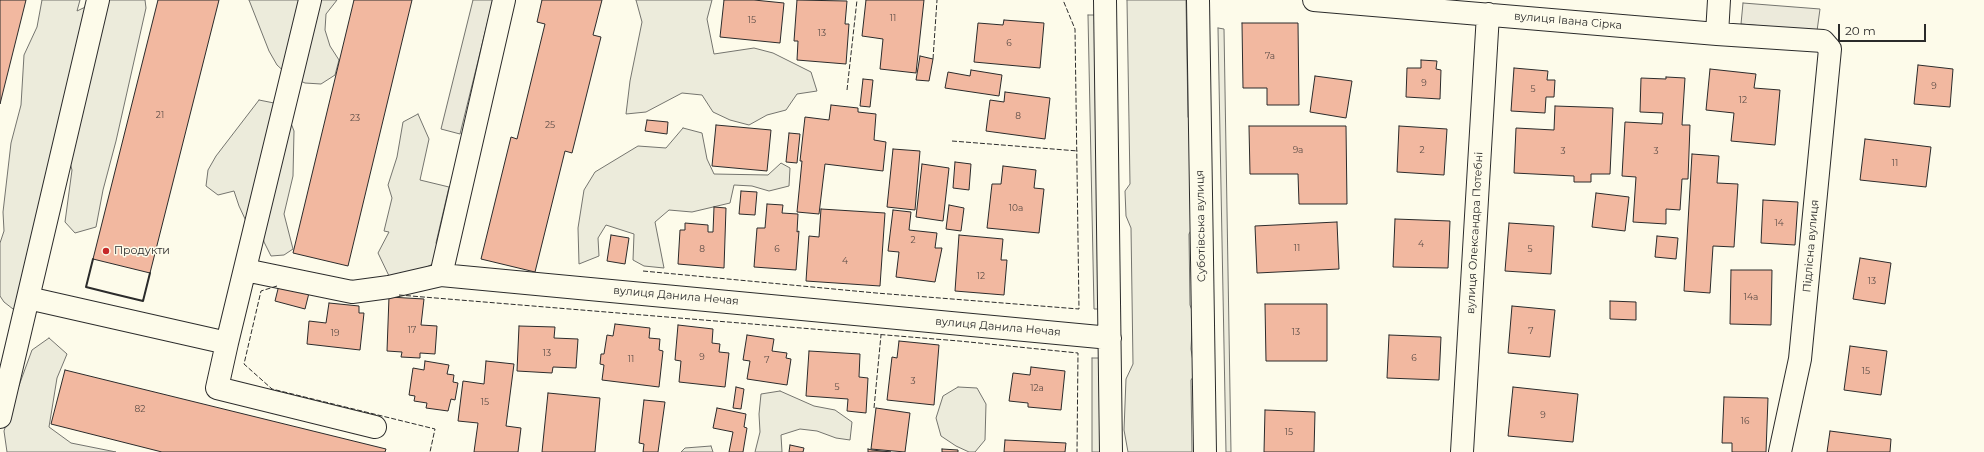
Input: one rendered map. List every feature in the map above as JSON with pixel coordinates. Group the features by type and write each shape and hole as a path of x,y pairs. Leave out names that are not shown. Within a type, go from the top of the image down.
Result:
{"street":[{"path":"0,417 98,0"},
{"path":"310,0 217,388 375,427"},
{"path":"441,275 504,0"},
{"path":"1105,0 1111,452"},
{"name":"Суботівська вулиця","path":"1198,0 1205,452"},
{"name":"вулиця Івана Сірка","path":"1314,0 1717,34 1823,41"},
{"path":"1717,34 1719,0"},
{"name":"вулиця Олександра Потебні","path":"1462,452 1488,14"},
{"name":"Підлісна вулиця","path":"1780,452 1800,359 1830,49 1823,41"},
{"name":"вулиця Данила Нечая","path":"245,270 352,292 389,287 441,275 1110,338"},
{"path":"28,298 227,343"}],"shaded area":[{"path":"42,0 80,0 77,11 100,0 145,0 146,8 116,141 103,190 96,227 75,233 65,222 72,170 64,141 38,295 13,309 4,302 0,296 0,243 4,231 3,212 11,143 21,105 24,55 37,27"},
{"path":"249,0 337,0 326,14 325,30 330,46 339,60 335,75 321,84 305,83 289,76 277,65 269,51"},
{"path":"473,0 493,0 460,134 441,129"},
{"path":"636,0 712,0 707,19 714,54 754,48 773,53 811,72 817,91 797,94 786,110 767,115 749,125 730,120 713,112 702,95 682,93 646,112 626,114 630,81 642,22"},
{"path":"1127,0 1186,0 1188,117 1195,131 1194,225 1189,234 1190,305 1193,313 1191,349 1195,374 1191,380 1192,452 1128,452 1124,430 1126,379 1133,364 1131,228 1126,216 1125,191 1130,184"},
{"path":"1743,3 1820,9 1817,31 1741,24"},
{"path":"1088,15 1096,15 1102,309 1094,309"},
{"path":"1218,28 1224,29 1231,452 1226,452"},
{"path":"259,100 284,105 294,131 293,176 284,214 293,249 284,255 271,256 264,242 261,226 246,221 234,191 218,195 206,186 208,170 216,156"},
{"path":"418,114 429,139 420,180 449,187 436,243 444,258 402,280 390,278 378,253 389,232 384,231 392,198 388,185 397,157 403,122"},
{"path":"683,128 702,133 707,159 714,174 768,175 781,163 790,168 789,186 769,191 752,186 734,185 730,203 692,212 669,210 655,222 664,268 644,266 633,260 634,234 606,225 598,238 599,256 579,264 578,228 584,190 595,172 638,146 666,148"},
{"path":"49,338 67,354 57,378 49,427 71,443 116,452 7,452 4,431 32,350"},
{"path":"1092,358 1103,358 1103,452 1092,452"},
{"path":"958,387 977,388 986,404 985,440 975,452 969,452 956,446 941,436 936,418 943,396"},
{"path":"780,391 814,406 835,410 852,422 850,440 836,438 817,431 800,429 781,435 782,452 755,452 760,432 759,414 761,394"},
{"path":"711,446 713,452 681,452 685,448"}],"building":[{"path":"0,0 26,0 0,104"},
{"path":"158,0 219,0 150,273 93,259"},
{"path":"354,0 412,0 348,266 293,253"},
{"path":"542,0 602,0 593,35 601,37 572,153 565,151 535,272 481,259 511,137 517,139 545,24 537,22"},
{"path":"724,0 754,0 784,3 780,43 720,37"},
{"path":"797,0 847,1 845,24 849,24 846,64 797,60 798,41 794,41"},
{"path":"866,0 924,0 916,73 880,69 883,39 862,36"},
{"path":"1004,20 1044,23 1040,68 974,62 978,23 1003,25"},
{"path":"1242,23 1298,23 1299,105 1267,105 1267,88 1243,88"},
{"path":"920,56 933,59 929,81 916,80"},
{"path":"1421,60 1437,61 1436,69 1441,70 1440,99 1406,97 1407,68 1421,68"},
{"path":"1918,65 1953,69 1950,107 1914,104"},
{"path":"1514,68 1548,71 1547,80 1555,80 1554,97 1546,97 1545,113 1511,111"},
{"path":"1710,69 1756,74 1754,88 1780,90 1775,145 1731,141 1734,113 1706,110"},
{"path":"971,70 1002,75 999,96 945,88 948,72 970,76"},
{"path":"1315,76 1352,81 1346,118 1310,112"},
{"path":"1666,77 1685,78 1682,125 1690,125 1688,179 1682,179 1680,210 1666,209 1666,224 1633,222 1636,177 1622,176 1625,122 1662,124 1663,113 1640,112 1641,78 1666,79"},
{"path":"863,79 873,80 870,107 860,106"},
{"path":"1005,92 1050,98 1045,139 986,131 990,100 1004,102"},
{"path":"831,105 858,108 858,112 876,114 874,140 886,142 883,171 825,164 819,214 797,212 802,161 800,161 805,117 829,120"},
{"path":"1555,106 1613,108 1610,174 1591,174 1591,182 1574,182 1574,176 1514,173 1516,128 1554,130"},
{"path":"647,120 668,122 667,134 645,131"},
{"path":"716,125 771,130 767,171 712,166"},
{"path":"1249,126 1346,126 1347,204 1299,204 1298,174 1250,174"},
{"path":"1399,126 1447,129 1444,175 1397,172"},
{"path":"789,133 800,134 797,163 786,162"},
{"path":"1865,139 1931,147 1926,187 1860,180"},
{"path":"893,149 920,151 915,210 887,207"},
{"path":"1692,154 1719,156 1717,183 1738,184 1734,247 1713,246 1710,293 1684,291"},
{"path":"955,162 971,164 969,190 953,188"},
{"path":"922,164 949,168 943,221 916,217"},
{"path":"1003,166 1036,170 1034,188 1044,189 1039,233 987,228 992,184 1001,184"},
{"path":"741,191 757,192 755,215 739,214"},
{"path":"1596,193 1629,197 1625,231 1592,227"},
{"path":"1763,200 1798,202 1795,245 1761,243"},
{"path":"767,204 783,205 782,213 798,214 797,232 799,231 796,270 754,267 757,228 765,228"},
{"path":"949,205 964,208 961,231 946,229"},
{"path":"714,207 726,208 724,268 678,264 680,230 685,230 685,223 708,225 708,232 713,232"},
{"path":"821,209 885,213 880,286 806,281 809,236 819,237"},
{"path":"893,210 911,212 909,230 937,233 935,248 942,248 935,282 896,277 899,252 888,251"},
{"path":"1395,219 1450,221 1448,268 1393,267"},
{"path":"1337,222 1339,269 1257,273 1255,226"},
{"path":"1509,223 1554,226 1551,274 1505,271"},
{"path":"611,235 629,238 625,264 607,261"},
{"path":"959,235 1003,239 1001,260 1007,260 1004,295 955,291"},
{"path":"1657,236 1678,238 1676,259 1655,257"},
{"path":"1860,258 1891,263 1885,304 1853,299"},
{"path":"1731,270 1772,270 1771,325 1730,324"},
{"path":"279,285 309,293 305,309 275,301"},
{"path":"389,297 424,299 421,325 437,326 435,354 420,353 420,358 401,357 402,352 387,351"},
{"path":"1610,301 1636,302 1636,320 1610,319"},
{"path":"329,303 359,306 359,313 364,313 360,350 307,344 309,321 326,323"},
{"path":"1265,304 1327,304 1327,361 1266,361"},
{"path":"1512,306 1555,310 1550,357 1508,353"},
{"path":"615,324 650,328 649,338 660,339 659,350 663,351 659,387 602,380 604,365 600,364 601,354 604,354 607,335 613,336"},
{"path":"678,325 713,329 712,343 720,344 719,352 729,353 725,387 679,382 681,361 675,360"},
{"path":"519,326 555,327 554,338 578,339 576,368 553,367 552,373 517,371"},
{"path":"747,335 774,339 772,351 787,353 786,358 791,359 787,385 747,379 750,361 743,360"},
{"path":"1389,335 1441,337 1439,380 1387,378"},
{"path":"899,341 939,345 934,405 887,400 892,357 897,358"},
{"path":"1850,346 1887,351 1881,395 1844,390"},
{"path":"809,351 860,354 859,377 868,378 866,413 847,411 848,399 806,396"},
{"path":"425,361 449,365 447,374 454,375 453,382 458,383 455,400 451,399 448,411 426,408 427,403 414,401 415,396 409,395 413,368 424,370"},
{"path":"486,361 514,364 506,426 521,428 518,452 474,452 478,423 458,421 463,381 484,384"},
{"path":"1031,367 1065,371 1061,410 1028,407 1028,403 1009,401 1013,373 1030,375"},
{"path":"65,370 386,449 385,452 162,452 51,424"},
{"path":"736,387 744,389 741,409 733,408"},
{"path":"1513,387 1578,394 1573,442 1508,436"},
{"path":"548,393 600,398 595,452 542,452"},
{"path":"1724,397 1768,398 1766,452 1732,452 1732,443 1722,443"},
{"path":"644,400 665,402 658,452 643,452 644,444 639,443"},
{"path":"717,408 746,414 744,427 747,428 743,452 729,452 733,432 713,428"},
{"path":"876,408 910,413 905,452 871,449"},
{"path":"1265,410 1315,412 1314,452 1264,452"},
{"path":"1830,431 1891,439 1890,452 1827,452"},
{"path":"1005,440 1066,443 1065,452 1004,452"},
{"path":"790,445 804,448 803,452 789,452"},
{"path":"868,449 872,450 891,452 868,452"},
{"path":"942,449 958,450 958,452 942,452"}],"fence":[{"path":"847,90 857,0"},
{"path":"933,59 937,0"},
{"path":"643,271 876,293 1079,309 1075,29 1063,0"},
{"path":"952,141 1078,151"},
{"path":"277,286 261,291 244,364 272,389 435,429 430,452"},
{"path":"399,295 959,341 1078,353 1077,452"},
{"path":"874,408 881,335"}],"wall":[{"path":"93,259 86,287 114,294 143,301 150,273"}],"place":[{"name":"Продукти","path":"106,251"}]}
